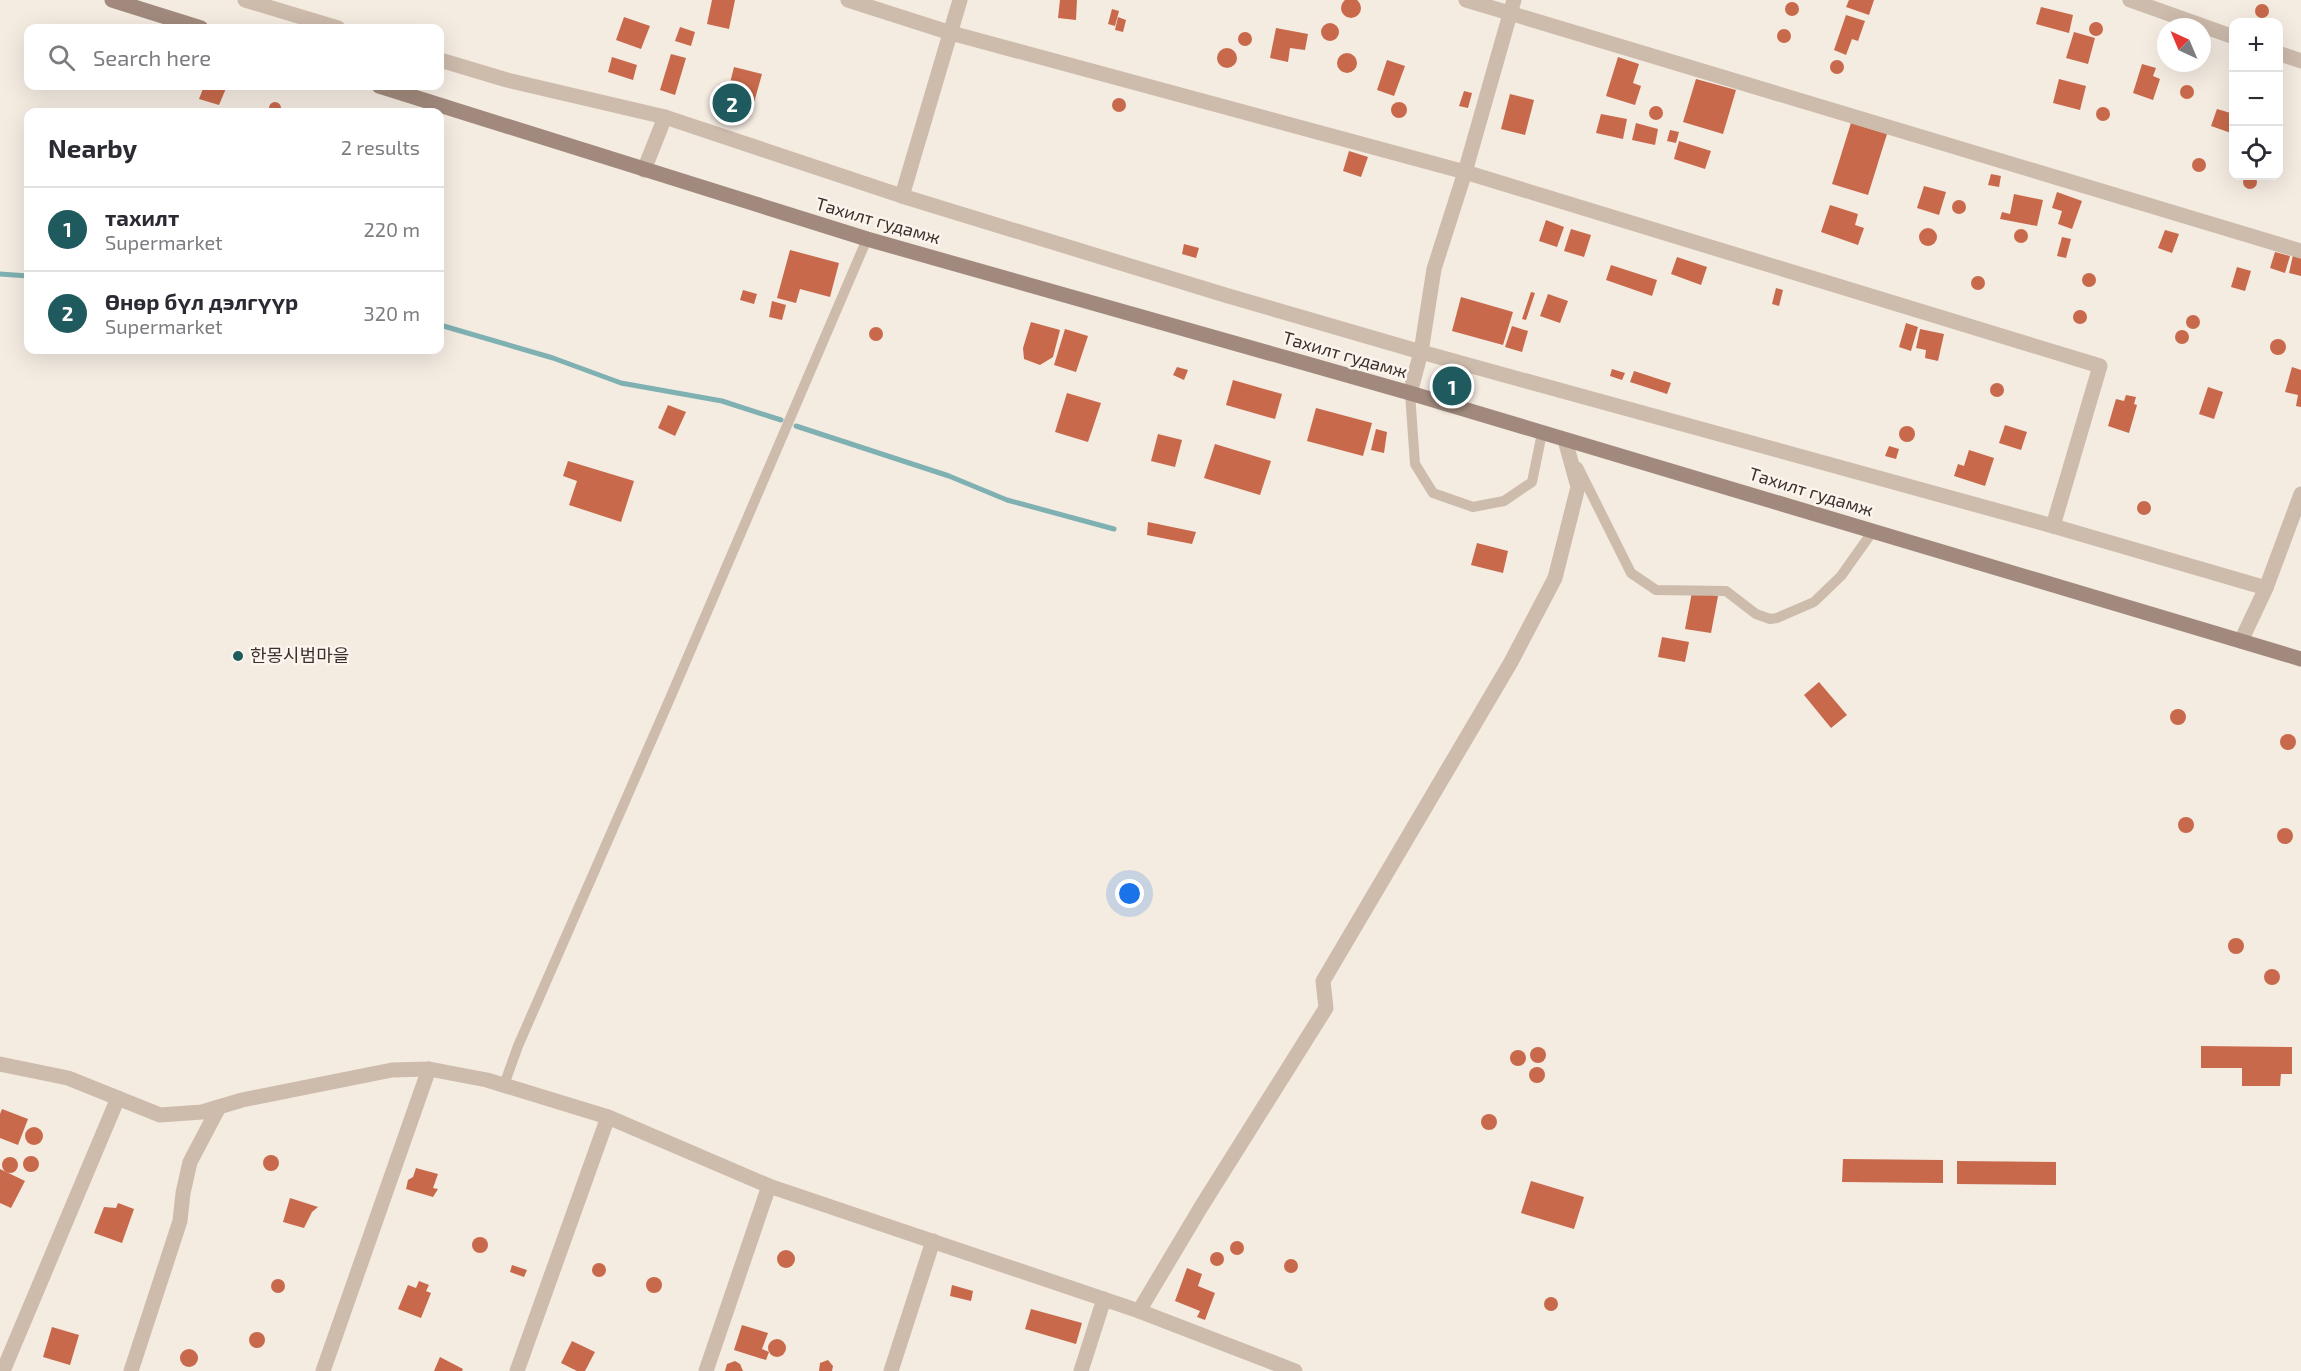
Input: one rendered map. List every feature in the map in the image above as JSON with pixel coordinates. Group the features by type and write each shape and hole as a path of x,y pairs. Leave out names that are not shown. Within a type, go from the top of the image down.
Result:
{"main road":[{"path":"112,0 188,24"},
{"name":"Тахилт гудамж","path":"392,90 867,239 1410,393 2301,659"}],"street":[{"path":"245,0 325,24"},
{"path":"848,0 951,33 1465,172 2100,366 2053,525"},
{"path":"902,196 960,0"},
{"path":"1466,0 1512,7 2301,250"},
{"path":"2130,0 2229,35"},
{"path":"1410,393 1421,352 1434,269 1465,172 1512,7"},
{"path":"2283,55 2301,61"},
{"path":"444,61 507,80 665,117 902,196 1225,295 1421,352 2053,525 2266,588"},
{"path":"644,170 665,117"},
{"path":"1139,1311 1248,1130 1326,1008 1323,981 1511,662 1555,578 1578,488 1565,440"},
{"path":"2241,641 2266,588 2301,494"},
{"path":"0,1064 68,1078 160,1115 202,1112 242,1100 392,1070 429,1069 487,1080 608,1117 769,1186 1139,1311 1272,1367 1295,1371"},
{"path":"323,1371 429,1069"},
{"path":"3,1371 118,1098"},
{"path":"131,1371 180,1221 190,1162 219,1107"},
{"path":"517,1371 608,1117"},
{"path":"706,1371 769,1186"},
{"path":"891,1371 933,1241"},
{"path":"1081,1371 1104,1299"}],"lane":[{"path":"504,1085 518,1046 867,239"},
{"path":"1410,393 1415,464 1433,493 1473,507 1504,501 1532,482 1542,433"},
{"path":"1565,440 1630,573 1656,590 1726,591 1756,614 1770,619 1777,618 1814,602 1841,576 1874,531"}],"building":[{"path":"1347,-1 1355,-1 1360,4 1360,12 1355,17 1347,17 1342,12 1342,4"},
{"path":"712,0 735,0 729,29 707,24"},
{"path":"1060,0 1077,0 1076,20 1058,18"},
{"path":"1849,0 1874,0 1869,15 1846,7"},
{"path":"1789,2 1795,2 1799,9 1795,16 1789,16 1785,12 1785,6"},
{"path":"2259,4 2265,4 2269,8 2269,14 2265,18 2259,18 2255,14 2255,8"},
{"path":"2041,7 2073,15 2069,33 2036,24"},
{"path":"1112,9 1119,11 1115,26 1108,24"},
{"path":"1846,15 1865,21 1858,41 1852,39 1846,55 1834,50"},
{"path":"624,17 650,26 641,49 616,40"},
{"path":"1118,17 1126,20 1123,32 1115,30"},
{"path":"2093,22 2099,22 2103,29 2099,36 2093,36 2089,32 2089,26"},
{"path":"1330,23 1338,28 1339,32 1334,40 1330,41 1322,36 1321,32 1326,24"},
{"path":"680,27 695,32 691,46 675,41"},
{"path":"1276,28 1308,34 1305,50 1290,48 1288,62 1270,58"},
{"path":"1781,29 1787,29 1791,36 1787,43 1781,43 1777,39 1777,33"},
{"path":"1242,32 1248,32 1252,39 1248,46 1242,46 1238,42 1238,36"},
{"path":"2074,32 2095,38 2088,64 2066,58"},
{"path":"1227,48 1234,51 1237,58 1234,65 1227,68 1220,65 1217,58 1220,51"},
{"path":"1347,53 1354,56 1357,63 1354,70 1347,73 1340,70 1337,63 1340,56"},
{"path":"671,54 686,58 675,95 660,90"},
{"path":"612,57 637,65 633,80 608,72"},
{"path":"1618,57 1639,64 1633,83 1641,86 1635,105 1606,96"},
{"path":"1387,60 1405,66 1394,96 1377,90"},
{"path":"1834,60 1840,60 1844,67 1840,74 1834,74 1830,70 1830,64"},
{"path":"2142,64 2156,68 2153,76 2160,79 2153,100 2133,93"},
{"path":"734,67 762,74 750,117 713,107 719,84 729,87"},
{"path":"1696,79 1736,90 1723,134 1683,122"},
{"path":"2059,79 2086,86 2080,110 2053,103"},
{"path":"2184,85 2190,85 2194,92 2190,99 2184,99 2180,95 2180,89"},
{"path":"202,90 225,90 219,105 199,99"},
{"path":"1464,91 1472,93 1468,108 1459,106"},
{"path":"1510,94 1534,100 1525,135 1501,129"},
{"path":"1119,98 1124,100 1126,105 1124,110 1119,112 1114,110 1112,105 1114,100"},
{"path":"275,102 281,108 269,108"},
{"path":"1396,102 1402,102 1407,110 1405,116 1396,118 1391,113 1391,107"},
{"path":"1653,106 1659,106 1663,113 1659,120 1653,120 1649,116 1649,110"},
{"path":"2100,107 2106,107 2110,114 2106,121 2100,121 2096,117 2096,111"},
{"path":"2217,109 2229,113 2229,132 2211,126"},
{"path":"1601,114 1627,119 1623,139 1596,133"},
{"path":"1636,123 1658,129 1655,145 1632,140"},
{"path":"1851,123 1887,134 1868,195 1832,184"},
{"path":"1670,130 1679,132 1676,143 1667,141"},
{"path":"1679,141 1711,151 1705,169 1674,159"},
{"path":"1349,151 1368,157 1361,177 1343,171"},
{"path":"2196,158 2202,158 2206,165 2202,172 2196,172 2192,168 2192,162"},
{"path":"1991,174 2001,176 1999,187 1988,185"},
{"path":"2244,180 2256,180 2255,187 2250,189 2245,187 2243,182"},
{"path":"1924,186 1946,192 1939,215 1917,208"},
{"path":"2057,192 2082,201 2072,229 2058,224 2062,211 2052,208"},
{"path":"2014,194 2043,200 2037,226 2000,219 2002,212 2010,214"},
{"path":"1956,200 1962,200 1966,207 1962,214 1956,214 1952,210 1952,204"},
{"path":"1830,205 1858,214 1855,225 1864,228 1858,245 1821,232"},
{"path":"1546,220 1564,227 1557,247 1539,241"},
{"path":"1928,228 1934,231 1937,237 1934,243 1928,246 1922,243 1919,237 1922,231"},
{"path":"1571,229 1591,235 1584,257 1564,251"},
{"path":"2018,229 2024,229 2028,236 2024,243 2018,243 2014,239 2014,233"},
{"path":"2165,230 2179,234 2172,253 2158,248"},
{"path":"2062,237 2071,239 2066,258 2057,256"},
{"path":"1184,244 1199,248 1196,258 1182,254"},
{"path":"790,250 839,263 830,297 800,289 796,303 777,298"},
{"path":"2275,252 2290,256 2285,273 2270,268"},
{"path":"2293,255 2301,257 2301,276 2289,273"},
{"path":"1677,257 1707,267 1701,285 1671,274"},
{"path":"1611,265 1657,280 1652,296 1606,280"},
{"path":"2237,267 2251,271 2245,291 2231,287"},
{"path":"2086,273 2092,273 2096,280 2092,287 2086,287 2082,283 2082,277"},
{"path":"1975,276 1981,276 1985,283 1981,290 1975,290 1971,286 1971,280"},
{"path":"1776,288 1783,290 1779,306 1772,304"},
{"path":"743,290 757,294 754,304 740,300"},
{"path":"1531,292 1535,293 1526,320 1522,319"},
{"path":"1548,294 1568,301 1560,323 1540,316"},
{"path":"1461,297 1513,312 1503,345 1452,331"},
{"path":"772,301 786,305 782,320 769,317"},
{"path":"2077,310 2083,310 2087,317 2083,324 2077,324 2073,320 2073,314"},
{"path":"2190,315 2196,315 2200,322 2196,329 2190,329 2186,325 2186,319"},
{"path":"1031,322 1060,330 1053,357 1040,365 1024,359 1023,348"},
{"path":"1906,323 1918,327 1911,351 1899,347"},
{"path":"1512,326 1528,331 1522,352 1505,347"},
{"path":"876,327 881,329 883,334 881,339 876,341 871,339 869,334 871,329"},
{"path":"1065,329 1088,336 1076,372 1054,365"},
{"path":"1920,329 1944,334 1938,361 1925,358 1926,350 1916,348"},
{"path":"2179,330 2185,330 2189,337 2185,344 2179,344 2175,340 2175,334"},
{"path":"2278,339 2286,347 2278,355 2270,347"},
{"path":"1177,367 1188,370 1184,380 1173,375"},
{"path":"2292,367 2301,370 2301,407 2296,406 2298,395 2285,392"},
{"path":"1612,369 1625,373 1622,380 1610,376"},
{"path":"1634,371 1671,383 1667,394 1630,382"},
{"path":"1233,380 1282,394 1275,419 1226,405"},
{"path":"1994,383 2000,383 2004,390 2000,397 1994,397 1990,393 1990,387"},
{"path":"2208,387 2223,392 2214,419 2199,414"},
{"path":"1067,393 1101,403 1088,442 1055,432"},
{"path":"2126,395 2136,397 2134,404 2137,405 2129,433 2108,426 2116,399 2124,401"},
{"path":"668,405 686,412 675,436 658,428"},
{"path":"1316,408 1372,423 1363,456 1307,441"},
{"path":"2005,425 2027,432 2021,450 1999,443"},
{"path":"1907,426 1915,434 1907,442 1899,434"},
{"path":"1376,429 1387,432 1384,453 1371,450"},
{"path":"1158,434 1182,440 1175,467 1151,461"},
{"path":"1215,444 1271,461 1260,495 1204,478"},
{"path":"1889,446 1899,449 1896,459 1885,456"},
{"path":"1969,450 1994,458 1985,486 1954,476 1958,464 1964,466"},
{"path":"568,461 634,481 621,522 569,505 577,481 563,476"},
{"path":"2141,501 2147,501 2151,508 2147,515 2141,515 2137,511 2137,505"},
{"path":"1148,522 1196,532 1192,544 1147,535"},
{"path":"1477,543 1508,551 1503,573 1471,565"},
{"path":"1692,592 1718,596 1711,633 1685,629"},
{"path":"1662,637 1689,642 1685,662 1658,657"},
{"path":"1819,682 1847,715 1831,728 1804,695"},
{"path":"2175,709 2181,709 2186,717 2184,723 2175,725 2170,720 2170,714"},
{"path":"2285,734 2291,734 2296,742 2294,748 2285,750 2280,745 2280,739"},
{"path":"2183,817 2189,817 2194,825 2192,831 2183,833 2178,828 2178,822"},
{"path":"2282,828 2288,828 2293,836 2291,842 2282,844 2277,839 2277,833"},
{"path":"2233,938 2239,938 2244,946 2242,952 2233,954 2228,949 2228,943"},
{"path":"2269,969 2275,969 2280,977 2278,983 2269,985 2264,980 2264,974"},
{"path":"2201,1046 2292,1047 2292,1074 2281,1074 2280,1086 2242,1086 2242,1068 2201,1068"},
{"path":"1535,1047 1541,1047 1546,1055 1544,1061 1535,1063 1530,1058 1530,1052"},
{"path":"1515,1050 1521,1050 1526,1058 1524,1064 1515,1066 1510,1061 1510,1055"},
{"path":"1534,1067 1540,1067 1545,1075 1543,1081 1534,1083 1529,1078 1529,1072"},
{"path":"2,1109 28,1119 18,1145 0,1138"},
{"path":"1486,1114 1492,1114 1497,1122 1495,1128 1486,1130 1481,1125 1481,1119"},
{"path":"34,1127 40,1130 43,1136 40,1142 34,1145 28,1142 25,1136 28,1130"},
{"path":"271,1155 277,1157 279,1163 277,1169 271,1171 265,1169 263,1163 265,1157"},
{"path":"31,1156 37,1158 39,1164 37,1170 31,1172 25,1170 23,1164 25,1158"},
{"path":"10,1157 18,1165 10,1173 2,1165"},
{"path":"1843,1159 1943,1160 1943,1183 1842,1182"},
{"path":"1957,1161 2056,1162 2056,1185 1957,1184"},
{"path":"416,1168 438,1174 433,1188 438,1189 433,1197 406,1189 408,1180 413,1177"},
{"path":"0,1169 25,1181 11,1208 0,1203"},
{"path":"1531,1181 1584,1197 1574,1229 1521,1213"},
{"path":"290,1198 318,1207 312,1212 304,1228 283,1222"},
{"path":"118,1203 134,1209 122,1243 94,1233 104,1207 116,1208"},
{"path":"480,1237 488,1245 480,1253 472,1245"},
{"path":"1237,1241 1242,1243 1244,1248 1242,1253 1237,1255 1232,1253 1230,1248 1232,1243"},
{"path":"782,1250 790,1250 795,1255 793,1266 782,1268 777,1263 777,1255"},
{"path":"1217,1252 1222,1254 1224,1259 1222,1264 1217,1266 1212,1264 1210,1259 1212,1254"},
{"path":"1291,1259 1296,1261 1298,1266 1296,1271 1291,1273 1286,1271 1284,1266 1286,1261"},
{"path":"596,1263 602,1263 606,1270 602,1277 596,1277 592,1273 592,1267"},
{"path":"512,1265 527,1270 524,1277 510,1272"},
{"path":"1187,1268 1202,1274 1198,1286 1215,1293 1205,1320 1197,1317 1200,1311 1175,1301"},
{"path":"651,1277 657,1277 662,1285 660,1291 651,1293 646,1288 646,1282"},
{"path":"275,1279 281,1279 285,1286 281,1293 275,1293 271,1289 271,1283"},
{"path":"419,1281 429,1285 426,1291 431,1293 421,1318 398,1309 408,1285 416,1288"},
{"path":"952,1285 973,1291 971,1301 950,1296"},
{"path":"1551,1297 1556,1299 1558,1304 1556,1309 1551,1311 1546,1309 1544,1304 1546,1299"},
{"path":"1031,1309 1082,1323 1076,1344 1025,1329"},
{"path":"742,1325 768,1333 762,1349 769,1352 766,1360 734,1350"},
{"path":"52,1327 79,1335 70,1365 43,1357"},
{"path":"254,1332 260,1332 265,1340 263,1346 254,1348 249,1343 249,1337"},
{"path":"777,1339 783,1342 786,1348 783,1354 777,1357 771,1354 768,1348 771,1342"},
{"path":"572,1341 595,1352 585,1371 577,1371 561,1363"},
{"path":"189,1349 195,1352 198,1358 195,1364 189,1367 183,1364 180,1358 183,1352"},
{"path":"440,1357 463,1369 462,1371 434,1371"},
{"path":"828,1360 833,1366 832,1371 819,1371 820,1363"},
{"path":"735,1361 740,1364 743,1371 725,1371 727,1364"}],"waterway":[{"path":"0,274 24,276"},
{"path":"444,326 553,358 621,383 722,401 781,420"},
{"path":"796,426 949,476 1007,500 1114,529"}],"place":[{"name":"Өнөр бүл дэлгүүр","path":"732,103"},
{"name":"тахилт","path":"1452,386"},
{"name":"한몽시범마을","path":"238,656"}]}
